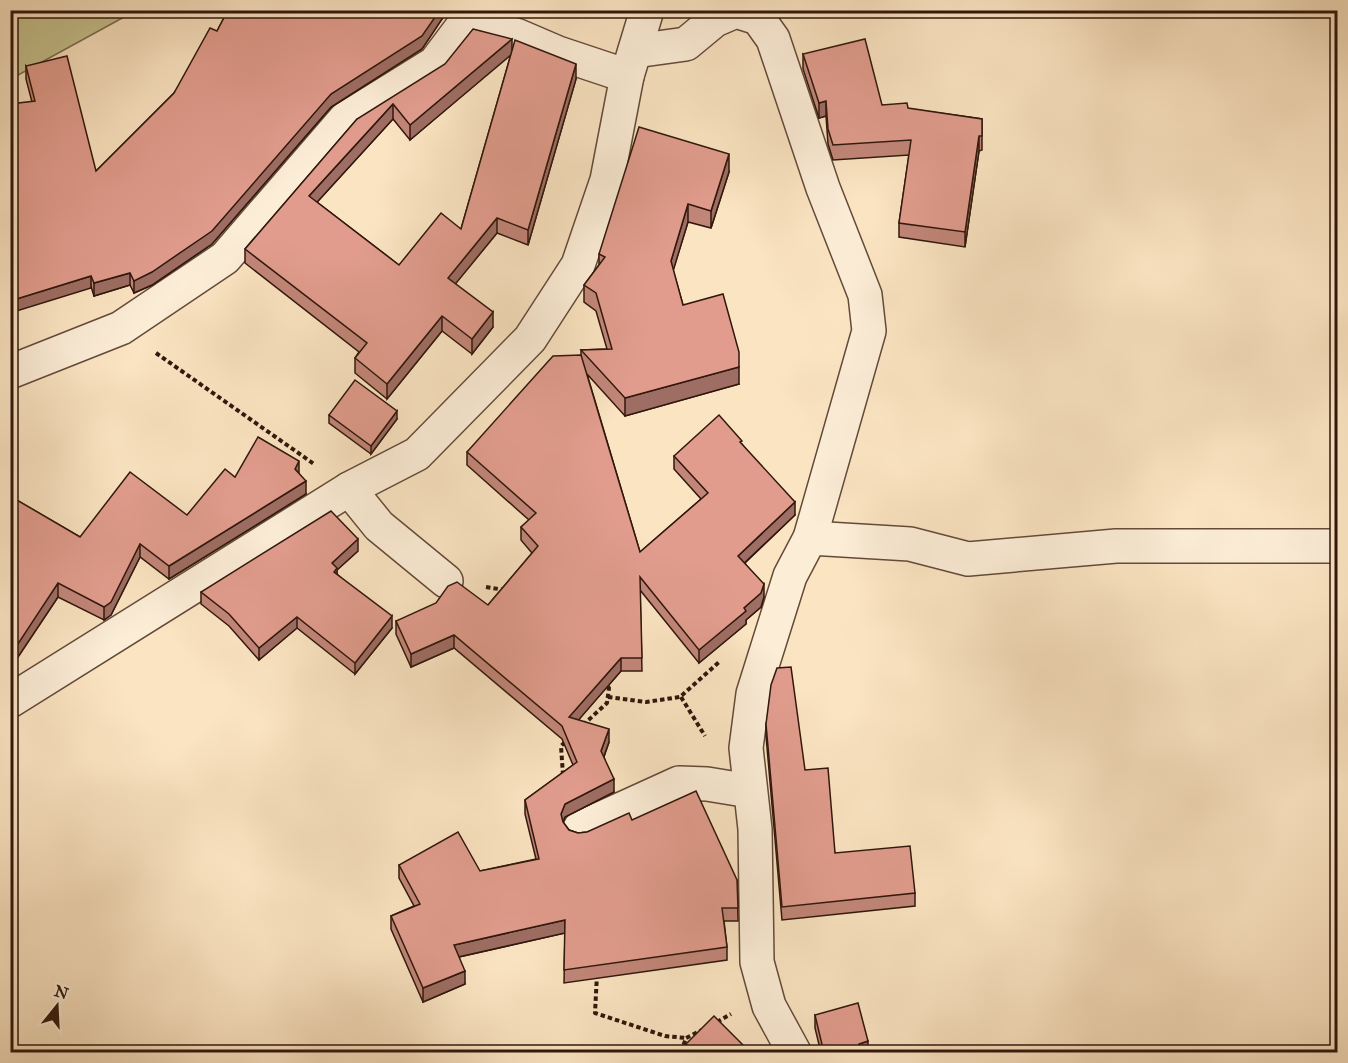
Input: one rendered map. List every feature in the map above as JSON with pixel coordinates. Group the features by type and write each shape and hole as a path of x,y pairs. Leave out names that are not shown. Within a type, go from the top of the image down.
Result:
{"street":[{"path":"10,701 349,489 417,454 530,339 578,265 606,180 631,64 647,10"},
{"path":"10,372 121,328 225,258 345,119 435,63 468,17 558,53 631,64 686,44 715,20 736,11 758,18 774,39 823,188 866,295 868,331 810,538 790,576 753,694 746,748 755,829 757,962 767,996 794,1053"},
{"path":"349,489 380,526 446,581"},
{"path":"810,538 910,544 968,559 1116,546 1338,546"},
{"path":"580,828 679,783 707,784 750,791"}],"path":[{"path":"121,328 349,489"},
{"path":"446,581 508,590"},
{"path":"608,697 646,702 681,697 721,660"},
{"path":"576,732 607,703 609,688 603,680"},
{"path":"568,739 561,746 565,788 580,828"},
{"path":"597,969 595,1013 665,1036 686,1038 706,1028"},
{"path":"716,1022 767,996"},
{"path":"681,1053 686,1038"}],"shaded area":[{"path":"11,11 135,11 11,79"}],"building":[{"path":"228,10 440,10 422,36 331,94 212,231 152,272 134,281 130,273 94,283 91,276 10,301 10,104 35,101 26,66 67,56 96,171 174,93 210,28 217,31"},
{"path":"473,29 512,39 410,125 393,104 309,196 399,265 441,213 461,229 515,40 576,64 528,230 497,218 448,278 493,312 472,339 442,316 387,384 355,358 367,343 245,249 357,119 445,64"},
{"path":"865,39 882,105 907,103 908,108 982,119 982,136 979,136 965,232 899,223 911,140 833,145 828,129 826,101 819,103 803,54"},
{"path":"639,127 729,154 711,211 688,204 671,261 683,305 723,294 739,352 739,367 625,398 581,350 612,349 596,293 584,285 605,257 599,254"},
{"path":"581,355 640,552 708,493 674,456 719,415 742,441 740,442 795,502 738,556 764,584 761,593 744,608 746,611 699,650 640,577 642,658 621,658 569,717 609,729 601,751 614,779 565,804 561,814 569,830 578,833 587,832 629,813 632,820 696,791 737,880 738,908 722,908 727,947 564,970 565,920 454,945 465,971 423,988 391,916 420,904 399,865 458,832 480,871 539,859 525,800 577,762 562,726 454,635 411,654 396,621 436,603 448,586 457,582 488,605 538,546 521,527 536,513 467,452 553,356"},
{"path":"355,380 397,411 371,446 329,415"},
{"path":"258,437 299,461 295,469 306,481 169,566 140,544 111,602 104,607 58,583 10,653 10,496 80,537 130,472 187,515 225,469 235,477"},
{"path":"331,511 358,539 332,563 337,568 334,572 392,616 355,663 297,617 259,648 229,614 201,592"},
{"path":"791,667 805,770 828,768 835,853 910,846 915,893 782,907 766,724 771,685 777,668"},
{"path":"858,1003 868,1041 859,1044 861,1053 824,1053 815,1015"},
{"path":"714,1016 751,1053 694,1053 686,1044"}]}
